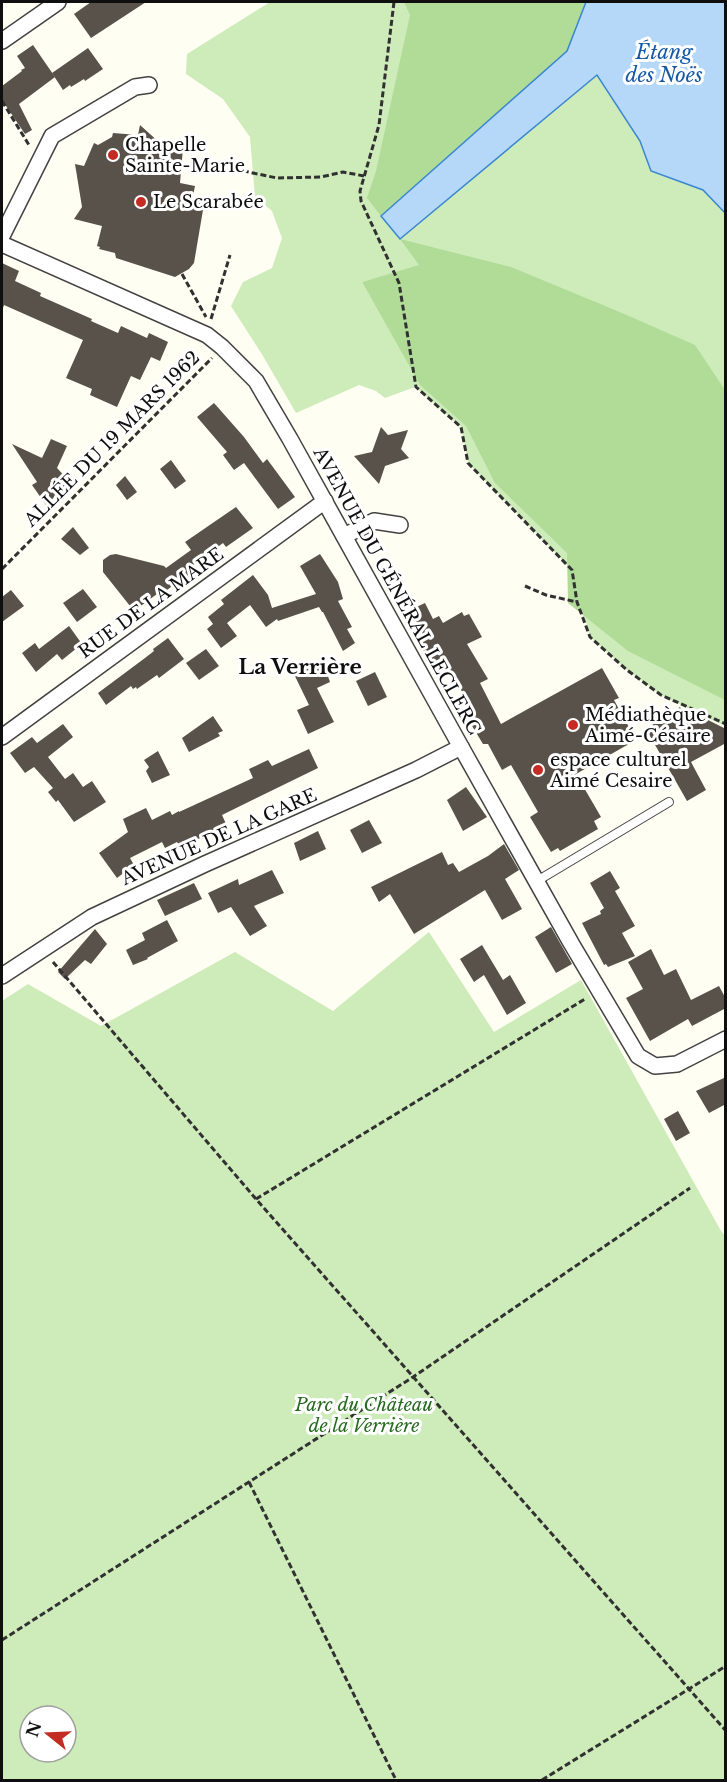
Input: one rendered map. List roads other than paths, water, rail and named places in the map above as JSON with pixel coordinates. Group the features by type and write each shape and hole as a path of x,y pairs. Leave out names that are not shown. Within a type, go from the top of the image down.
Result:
{"street":[{"path":"2,41 58,2"},
{"path":"2,236 52,136 135,87 149,85"},
{"name":"AVENUE DU GÉNÉRAL LECLERC","path":"2,244 207,335 256,381 461,747 638,1056 655,1066 677,1064 726,1039"},
{"name":"RUE DE LA MARE","path":"2,737 325,501"},
{"path":"344,536 374,521 399,525"},
{"name":"AVENUE DE LA GARE","path":"2,976 92,917 416,770 461,747"}],"lane":[{"path":"537,881 669,802"}],"water":[{"name":"Étang des Noës","path":"586,2 725,2 725,213 703,190 651,171 640,141 597,75 400,239 381,216 567,51"}],"place":[{"name":"Chapelle Sainte-Marie","path":"113,155"},
{"name":"Le Scarabée","path":"141,202"},
{"name":"Médiathèque Aimé-Césaire","path":"573,725"},
{"name":"espace culturel Aimé Cesaire","path":"538,770"}],"district":[{"name":"La Verrière","path":"300,667"}],"park label":[{"name":"Parc du Château de la Verrière","path":"364,1415"}]}
